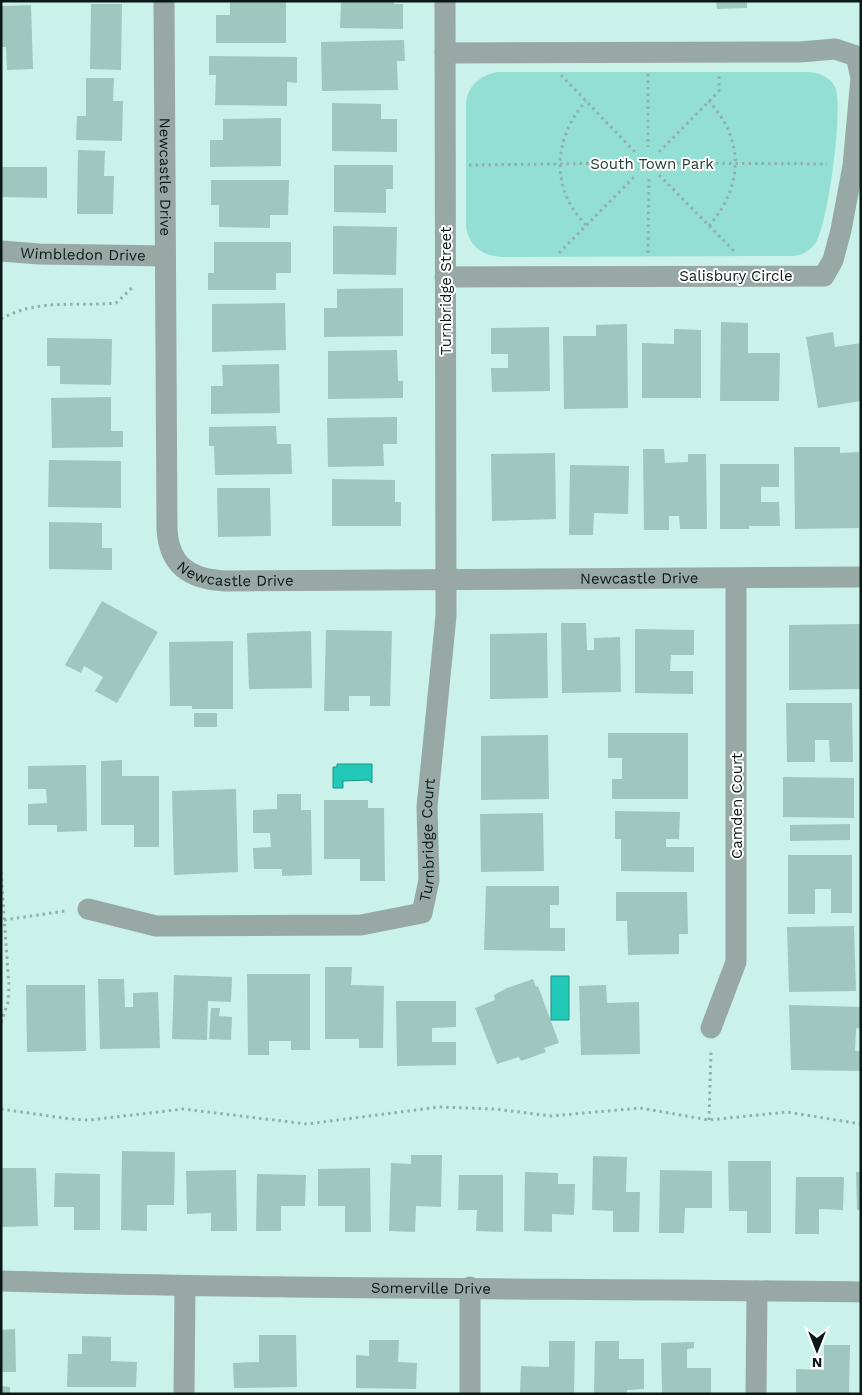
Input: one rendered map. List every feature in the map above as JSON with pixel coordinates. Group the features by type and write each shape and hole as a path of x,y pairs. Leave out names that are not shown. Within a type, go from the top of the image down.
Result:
{"street":[{"name":"Newcastle Drive","path":"164,1 166,529 168,543 178,565 206,580 225,581 861,577"},
{"name":"Turnbridge Street","path":"445,1 447,580"},
{"name":"Salisbury Circle","path":"445,53 800,52 835,49 856,56 861,78 848,200 833,260 824,276 445,277"},
{"name":"Wimbledon Drive","path":"1,251 39,254 165,256"},
{"name":"Camden Court","path":"711,1028 736,962 736,579"},
{"name":"Turnbridge Court","path":"88,909 156,926 362,925 422,913 429,880 427,807 446,616 447,580"},
{"name":"Somerville Drive","path":"1,1281 184,1287 470,1287 861,1292"},
{"path":"184,1287 184,1394"},
{"path":"470,1287 470,1394"},
{"path":"756,1290 756,1394"}],"path":[{"path":"559,73 636,153"},
{"path":"648,74 648,147"},
{"path":"659,152 719,92 719,74"},
{"path":"586,101 568,125 561,146 560,163 564,190 571,206 586,225"},
{"path":"709,101 726,122 733,144 735,165 733,187 723,208 709,226"},
{"path":"469,165 631,163"},
{"path":"664,163 735,165 827,164"},
{"path":"559,253 636,175"},
{"path":"659,175 735,252"},
{"path":"648,253 649,179"},
{"path":"1,319 25,308 46,304 116,303 134,286"},
{"path":"1,872 8,987 8,1002 1,1023"},
{"path":"4,920 88,909"},
{"path":"709,1120 711,1028"},
{"path":"1,1109 89,1120 183,1109 307,1124 439,1107 495,1109 551,1116 640,1108 709,1120 787,1112 861,1124"}],"green space":[{"name":"South Town Park","path":"497,72 809,72 824,76 835,87 838,117 830,189 821,230 816,242 806,252 794,256 503,257 489,255 478,250 471,240 466,227 466,103 469,91 476,82 485,76"}],"shaded area":[{"path":"337,764 372,764 372,783 368,780 343,781 343,788 333,788 333,767 337,767"},
{"path":"551,976 569,976 569,1020 551,1020"}],"building":[{"path":"230,1 286,1 286,43 216,43 216,15 230,15"},
{"path":"341,1 394,1 394,4 403,4 403,29 340,28"},
{"path":"716,1 747,1 747,8 717,9"},
{"path":"91,4 122,4 121,70 90,69"},
{"path":"31,5 33,69 7,70 6,47 1,47 1,6"},
{"path":"404,40 405,61 397,61 398,90 322,91 321,42"},
{"path":"209,56 297,57 297,83 287,82 287,106 215,105 216,75 209,75"},
{"path":"86,78 114,78 113,101 123,101 122,141 76,140 77,116 86,116"},
{"path":"332,103 381,104 381,119 397,119 397,152 332,151"},
{"path":"281,118 281,166 210,167 210,140 223,140 223,119"},
{"path":"78,150 105,151 104,176 114,176 113,214 77,214"},
{"path":"334,165 393,165 393,189 386,189 386,213 334,212"},
{"path":"1,167 47,167 47,198 1,197"},
{"path":"211,180 289,180 288,215 270,215 270,228 219,227 219,205 211,205"},
{"path":"333,226 397,227 396,275 333,274"},
{"path":"214,242 291,242 291,273 276,273 276,290 208,290 208,273 214,273"},
{"path":"403,288 403,336 324,337 324,308 337,308 337,289"},
{"path":"285,303 286,350 212,352 212,304"},
{"path":"721,322 748,323 748,353 780,353 779,401 720,401"},
{"path":"627,324 628,408 564,409 563,336 596,336 596,325"},
{"path":"549,327 550,391 492,392 491,368 508,368 508,354 491,354 491,328"},
{"path":"674,329 701,330 701,398 642,398 642,343 674,344"},
{"path":"833,332 835,347 861,343 861,401 818,408 806,337"},
{"path":"47,338 112,339 111,385 60,384 60,366 47,366"},
{"path":"397,350 398,381 403,381 403,398 328,399 328,351"},
{"path":"279,364 280,413 211,414 211,386 223,386 222,365"},
{"path":"111,397 111,431 123,431 123,447 52,448 51,398"},
{"path":"397,417 397,444 383,444 384,466 328,467 327,418"},
{"path":"276,426 277,444 291,444 292,474 215,475 214,446 209,446 209,427"},
{"path":"794,447 840,447 840,453 859,452 859,528 795,529"},
{"path":"643,449 664,449 665,463 688,462 688,454 706,454 707,529 680,529 679,516 669,516 669,530 644,530"},
{"path":"555,453 556,519 492,521 491,454"},
{"path":"49,460 121,461 121,508 48,507"},
{"path":"720,464 779,464 779,487 761,487 761,502 779,502 780,526 749,526 749,529 720,529"},
{"path":"570,465 629,466 628,514 594,513 593,535 569,535"},
{"path":"332,479 395,480 395,502 401,502 401,526 332,526"},
{"path":"217,488 270,488 271,536 218,537"},
{"path":"49,522 102,523 102,548 112,548 112,570 49,569"},
{"path":"102,601 158,632 117,703 95,691 103,677 84,666 81,673 65,665"},
{"path":"561,623 586,623 587,650 594,650 594,638 620,637 621,692 562,693"},
{"path":"861,624 861,689 789,690 789,625"},
{"path":"635,629 694,630 694,655 671,655 670,671 693,671 693,694 635,693"},
{"path":"326,630 392,631 390,706 370,706 370,696 349,696 349,711 324,711"},
{"path":"311,631 312,688 249,689 247,633"},
{"path":"547,633 548,698 490,699 490,634"},
{"path":"233,641 233,709 192,709 192,706 170,706 169,642"},
{"path":"786,703 852,703 853,762 830,762 829,740 815,740 815,762 787,762"},
{"path":"194,713 217,713 217,727 194,727"},
{"path":"608,733 688,733 688,799 612,799 612,779 622,779 622,758 608,758"},
{"path":"548,735 549,799 481,800 481,736"},
{"path":"122,760 122,776 159,776 159,847 134,847 134,825 101,825 101,761"},
{"path":"86,765 87,831 57,832 57,825 28,825 28,804 47,803 46,789 28,789 28,766"},
{"path":"783,777 854,778 854,818 783,817"},
{"path":"236,789 238,872 174,875 172,791"},
{"path":"277,794 301,794 301,810 311,810 312,875 282,876 282,869 254,869 253,848 271,847 270,833 253,833 253,810 277,809"},
{"path":"324,800 368,800 368,808 384,808 385,881 360,881 360,859 324,859"},
{"path":"615,811 680,812 679,839 666,839 666,847 694,847 694,872 621,871 621,839 615,839"},
{"path":"543,813 544,871 481,872 480,814"},
{"path":"850,824 850,840 790,841 790,825"},
{"path":"788,855 852,855 852,913 831,913 831,889 815,889 815,914 788,914"},
{"path":"486,886 559,886 559,905 550,905 550,928 565,928 565,951 484,950"},
{"path":"616,892 687,892 688,934 679,934 679,954 628,955 627,921 616,921"},
{"path":"854,926 856,991 789,992 787,927"},
{"path":"325,967 352,967 351,985 384,986 383,1048 359,1048 359,1039 325,1039"},
{"path":"247,974 310,974 310,1050 291,1050 291,1041 269,1041 269,1055 248,1055"},
{"path":"174,975 232,977 231,1002 208,1001 207,1040 172,1039"},
{"path":"98,979 124,979 125,1007 133,1007 133,993 158,992 160,1048 100,1049"},
{"path":"533,979 536,987 538,986 559,1043 544,1048 546,1052 521,1061 519,1057 497,1064 475,1008 495,1000 494,995 507,988"},
{"path":"26,985 85,985 86,1051 27,1052"},
{"path":"606,985 607,1003 639,1002 640,1054 581,1055 579,986"},
{"path":"396,1001 456,1001 456,1027 432,1028 432,1042 456,1042 456,1065 397,1066"},
{"path":"789,1005 861,1007 861,1029 856,1028 855,1051 861,1051 861,1071 791,1070"},
{"path":"211,1008 220,1008 219,1016 232,1017 231,1040 209,1039"},
{"path":"122,1151 175,1152 174,1205 147,1205 147,1231 121,1230"},
{"path":"411,1155 442,1155 441,1207 416,1206 415,1232 389,1231 391,1163 411,1164"},
{"path":"593,1156 627,1157 626,1192 640,1192 639,1232 613,1232 613,1211 592,1210"},
{"path":"728,1161 771,1161 771,1233 747,1233 747,1211 729,1211"},
{"path":"1,1168 36,1168 38,1226 1,1227"},
{"path":"370,1168 371,1232 345,1232 345,1206 318,1206 318,1169"},
{"path":"236,1170 237,1231 211,1231 211,1213 187,1214 186,1171"},
{"path":"660,1170 712,1171 712,1208 685,1208 684,1233 659,1233"},
{"path":"525,1172 558,1173 558,1184 575,1184 574,1215 552,1214 552,1232 524,1231"},
{"path":"856,1172 861,1172 861,1210 857,1210"},
{"path":"55,1173 100,1174 100,1230 74,1230 74,1207 54,1207"},
{"path":"257,1174 306,1175 305,1206 281,1206 281,1231 256,1231"},
{"path":"459,1175 503,1175 503,1232 476,1231 477,1210 458,1210"},
{"path":"796,1177 844,1177 843,1210 819,1209 819,1234 795,1234"},
{"path":"15,1329 16,1372 1,1372 1,1330"},
{"path":"259,1335 296,1335 297,1387 234,1388 233,1363 259,1362"},
{"path":"82,1336 111,1337 111,1361 137,1362 136,1387 67,1387 68,1354 82,1354"},
{"path":"369,1340 399,1340 398,1362 417,1363 416,1389 356,1388 356,1355 369,1356"},
{"path":"549,1341 575,1341 574,1394 520,1394 521,1366 549,1367"},
{"path":"595,1341 619,1341 619,1359 644,1359 644,1389 627,1390 627,1394 594,1394"},
{"path":"694,1342 694,1348 687,1349 687,1368 711,1368 711,1394 662,1394 661,1343"},
{"path":"824,1345 850,1345 849,1394 796,1394 796,1369 824,1370"},
{"path":"1,1386 10,1387 10,1394 1,1394"}]}
